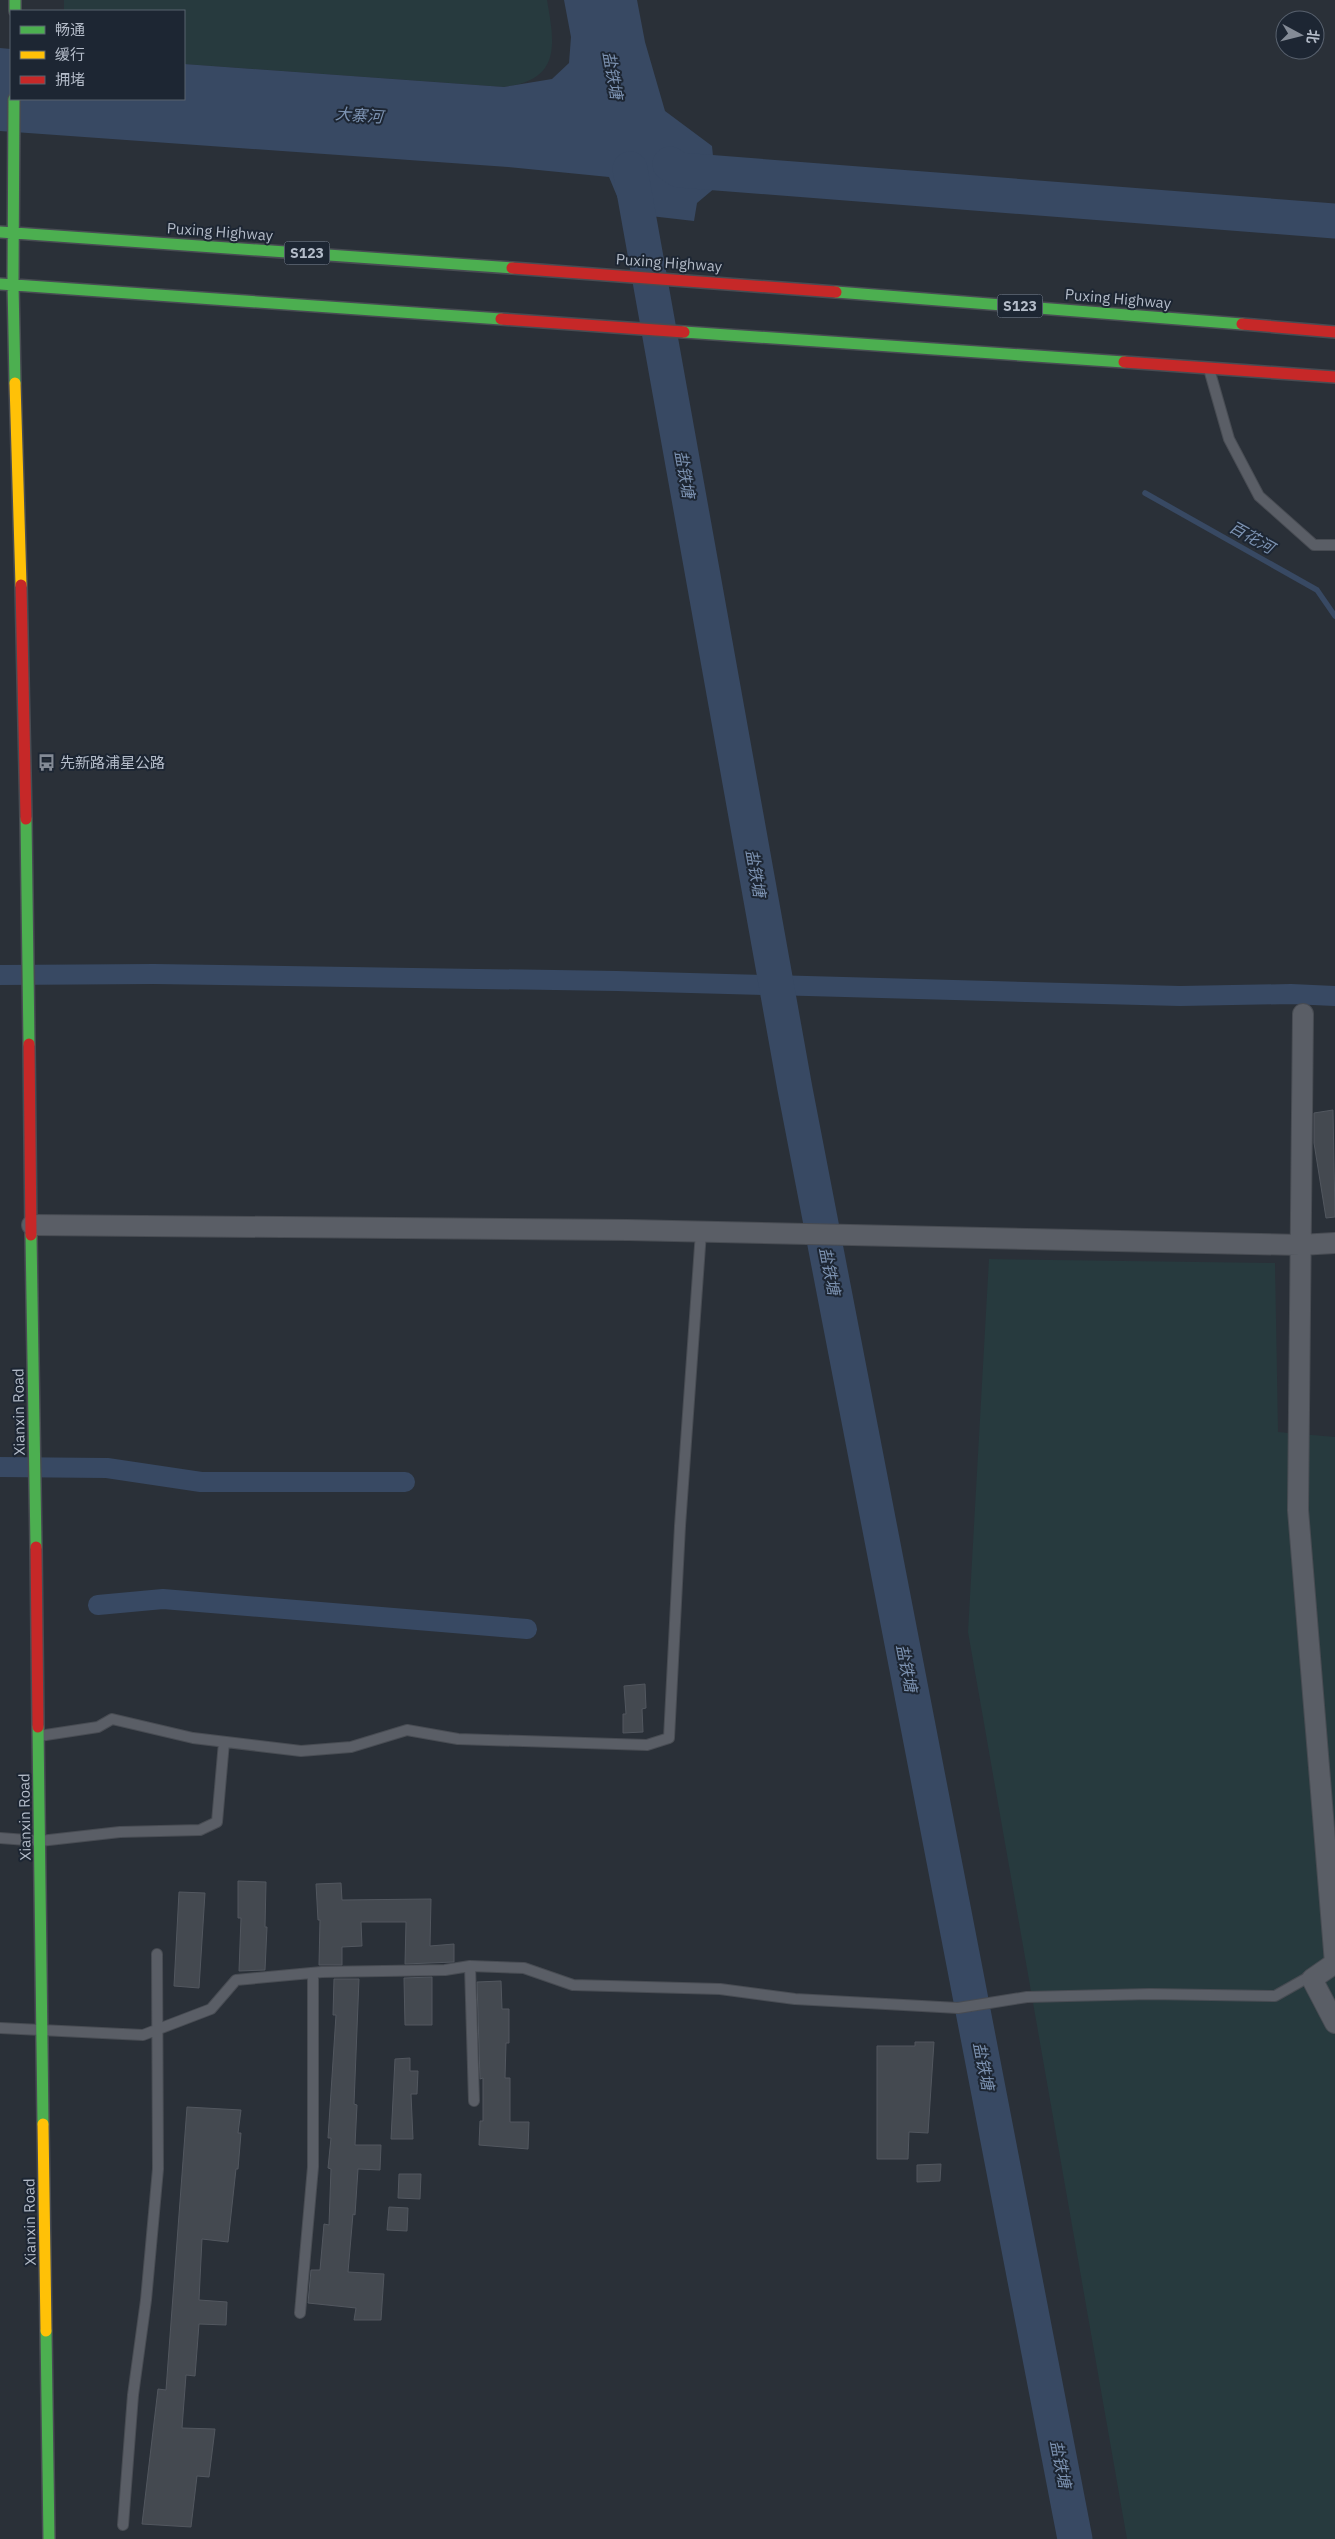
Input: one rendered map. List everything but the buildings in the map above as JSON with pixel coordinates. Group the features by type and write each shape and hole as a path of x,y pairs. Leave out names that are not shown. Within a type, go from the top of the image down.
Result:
{"main road":[{"name":"Xianxin Road","path":"14,100 13,284 25,764 49,2539"},
{"name":"Puxing Highway","path":"0,232 613,274 1335,332"},
{"path":"0,284 1335,377"}],"street":[{"path":"1303,1014 1298,1510 1335,1963 1312,1980 1335,2023"},
{"path":"32,1225 701,1232 1300,1245 1335,1243"}],"lane":[{"path":"1209,368 1229,439 1259,496 1314,545 1335,545"},
{"path":"38,1736 98,1727 112,1719 192,1738 301,1751 351,1747 407,1730 458,1739 647,1745 669,1738 681,1516 701,1232"},
{"path":"0,1838 40,1841 120,1832 200,1830 217,1822 224,1742"},
{"path":"123,2525 133,2395 146,2300 158,2168 157,1954"},
{"path":"0,2028 143,2035 211,2009 236,1980 313,1973 445,1970 470,1966 524,1968 573,1984 720,1989 795,1999 958,2008 1027,1997 1150,1994 1276,1996 1335,1963"},
{"path":"470,1966 474,2101"},
{"path":"300,2313 313,2167 313,1973"}],"green space":[{"path":"64,0 547,0 552,45 550,58 545,68 536,77 523,83 504,87 185,64 185,10 64,10"},
{"path":"989,1259 1275,1263 1278,1432 1335,1437 1335,2539 1127,2539 968,1632"}],"water":[{"name":"大寨河","path":"564,0 637,0 645,42 665,111 712,146 716,187 697,203 694,221 624,213 609,177 508,167 0,131 0,48 10,49 10,100 185,100 185,64 504,87 552,79 569,63 571,37"}],"waterway":[{"path":"670,164 679,170 1335,221"},
{"name":"盐铁塘","path":"630,169 795,1089 1075,2539"},
{"name":"百花河","path":"1145,493 1317,590 1335,616"},
{"path":"0,975 154,974 617,981 1180,996 1291,994 1335,996"},
{"path":"0,1467 107,1468 201,1482 405,1482"},
{"path":"98,1605 163,1599 527,1629"}],"traffic: fast":[{"path":"15,0 15,10"},
{"path":"14,100 13,284 15,383"},
{"path":"0,232 512,268"},
{"path":"0,284 501,319"},
{"path":"836,292 1242,324"},
{"path":"684,332 1124,362"},
{"path":"26,819 29,1044"},
{"path":"31,1235 36,1547"},
{"path":"38,1727 43,2124"},
{"path":"46,2331 49,2539"}],"traffic: slow":[{"path":"15,383 21,585"},
{"path":"43,2124 46,2331"}],"traffic: jam":[{"path":"512,268 836,292"},
{"path":"501,319 684,332"},
{"path":"1242,324 1335,332"},
{"path":"1124,362 1335,377"},
{"path":"21,585 26,819"},
{"path":"29,1044 31,1235"},
{"path":"36,1547 38,1727"}],"place":[{"name":"先新路浦星公路","path":"46,763"}]}
